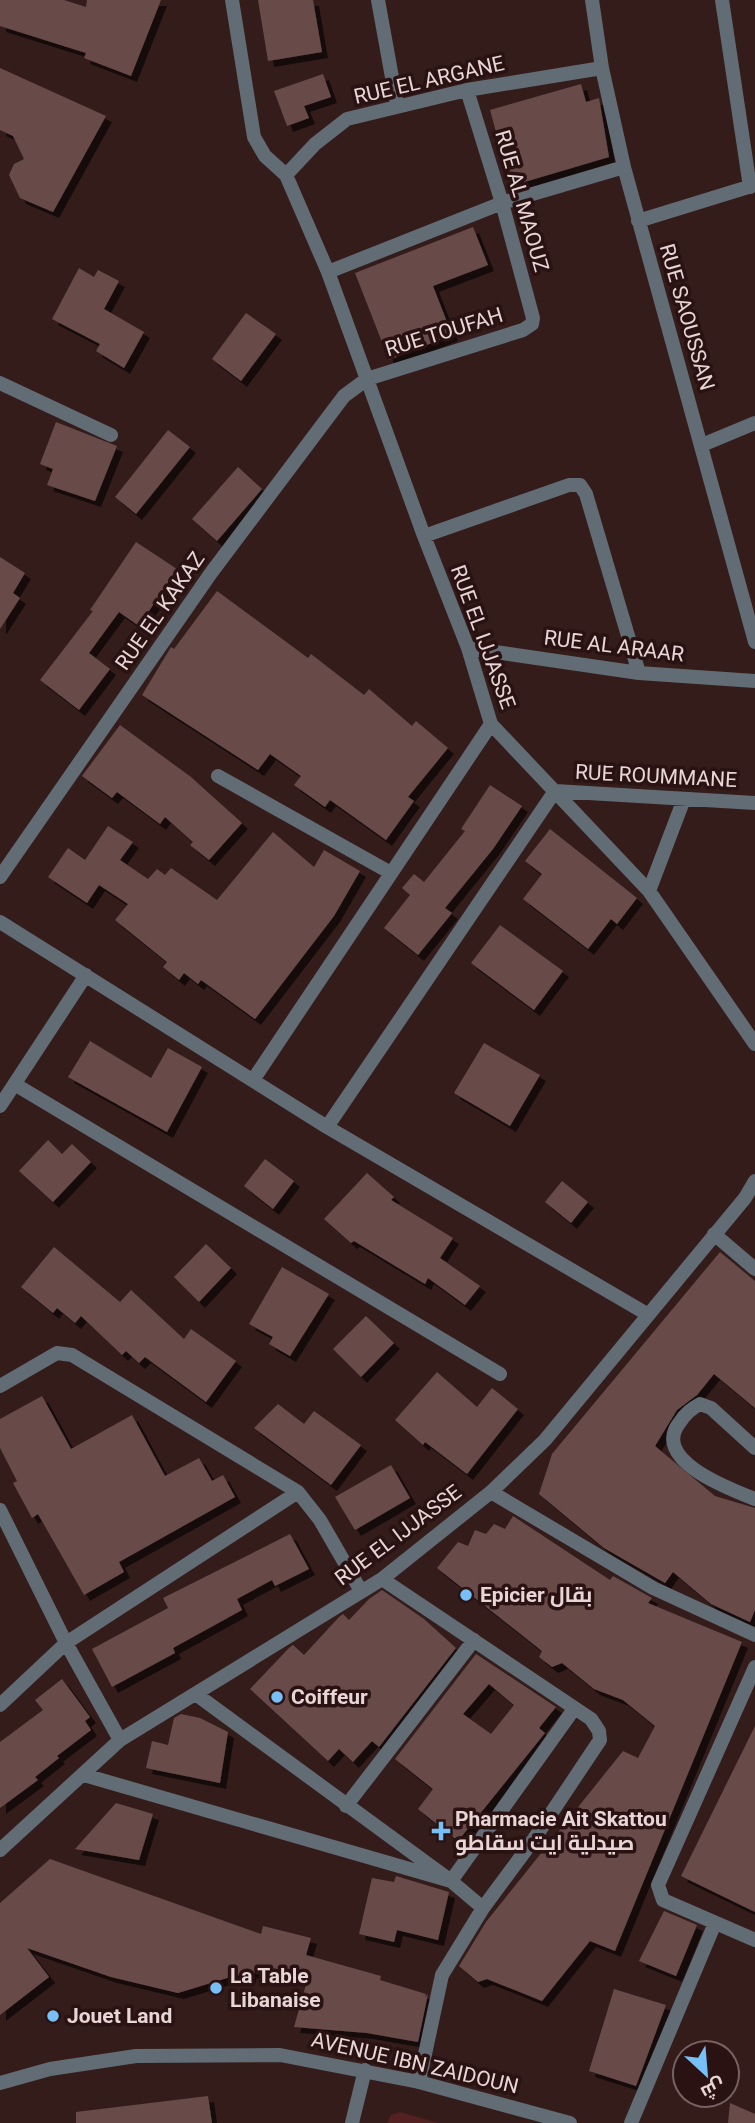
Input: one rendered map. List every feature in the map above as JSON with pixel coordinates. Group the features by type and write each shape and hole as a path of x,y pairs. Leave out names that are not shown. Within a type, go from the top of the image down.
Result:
{"street":[{"path":"232,0 254,137 265,156 286,175"},
{"path":"378,0 397,105"},
{"name":"RUE SAOUSSAN","path":"592,0 602,68 624,167 749,602 755,642"},
{"path":"638,221 752,186 722,0"},
{"name":"RUE EL ARGANE","path":"286,175 315,144 347,119 467,90 602,68"},
{"name":"RUE AL MAOUZ","path":"467,90 502,203 533,318 532,324"},
{"path":"328,272 502,203 624,167"},
{"name":"RUE EL IJJASSE","path":"286,175 328,272 424,537 468,648 491,724 649,891 755,1044"},
{"name":"RUE TOUFAH","path":"367,379 523,330 532,324"},
{"name":"RUE EL KAKAZ","path":"0,877 219,562 344,396 367,379"},
{"path":"0,383 111,435"},
{"path":"702,445 755,423"},
{"path":"424,537 569,485 580,485 586,494 639,673"},
{"name":"RUE AL ARAAR","path":"468,648 639,673 755,681"},
{"path":"253,1080 491,724"},
{"path":"218,776 391,873"},
{"path":"327,1127 424,989 555,791"},
{"name":"RUE ROUMMANE","path":"555,791 755,803"},
{"path":"649,891 684,799"},
{"path":"0,922 327,1127 647,1314"},
{"path":"0,1106 86,975"},
{"path":"16,1085 500,1374"},
{"name":"RUE EL IJJASSE","path":"0,1850 120,1740 382,1579 491,1492 545,1440 745,1198 755,1181"},
{"path":"714,1234 755,1269"},
{"path":"0,1386 57,1353 72,1355 298,1492 320,1520 360,1591"},
{"path":"755,1448 711,1408 700,1404 689,1409 671,1432 671,1443 677,1454 706,1477 755,1499"},
{"path":"0,1705 66,1643 298,1492"},
{"path":"491,1492 653,1588 755,1634"},
{"path":"0,1510 66,1643 120,1740"},
{"path":"382,1579 591,1719 599,1731 600,1740 534,1839 483,1908 442,1975 419,2082"},
{"path":"346,1805 474,1640"},
{"path":"755,1667 658,1885 663,1900 755,1940"},
{"path":"197,1695 451,1881 483,1908"},
{"path":"451,1881 574,1709"},
{"path":"84,1775 451,1881"},
{"path":"631,2123 715,1923"},
{"name":"AVENUE IBN ZAIDOUN","path":"0,2084 90,2062 198,2054 293,2056 419,2082 570,2123"},
{"path":"352,2123 365,2070"}],"shaded area":[{"path":"400,2112 438,2123 387,2123 391,2115"}],"building":[{"path":"0,0 64,0 86,7 87,0 161,0 131,76 84,58 86,53 0,26"},
{"path":"258,0 313,0 322,52 268,61"},
{"path":"0,68 106,116 53,212 20,198 9,175 14,164 24,159 13,136 0,130"},
{"path":"323,74 331,97 304,106 309,118 287,126 274,91"},
{"path":"581,84 586,102 599,98 609,157 511,186 490,110"},
{"path":"473,227 488,265 433,286 452,335 389,360 355,273"},
{"path":"79,268 94,277 98,270 119,281 104,309 144,332 124,368 96,351 100,344 52,319"},
{"path":"246,313 276,334 241,381 212,359"},
{"path":"56,422 117,446 95,501 47,485 53,469 40,464"},
{"path":"168,430 190,447 136,514 115,497"},
{"path":"238,467 262,489 217,541 192,519"},
{"path":"136,542 177,569 139,626 119,612 89,653 110,669 79,710 40,680 93,611 90,610"},
{"path":"0,557 25,573 13,593 20,598 0,629"},
{"path":"217,591 308,658 311,654 364,695 369,689 412,726 416,721 448,748 408,797 414,801 386,840 330,800 325,807 294,785 301,776 270,754 258,770 142,695 171,647 174,649"},
{"path":"120,725 191,777 242,823 209,860 190,845 193,842 165,817 160,824 117,792 112,798 82,776"},
{"path":"490,785 522,806 493,849 445,908 452,913 418,955 384,928 410,895 402,888 414,874 424,882 465,831 461,829"},
{"path":"108,826 133,842 120,860 148,879 157,869 165,875 171,868 217,900 273,832 314,867 324,850 360,871 334,916 255,1019 201,980 198,984 184,973 179,980 163,967 167,962 115,920 128,904 99,885 87,903 48,877 68,848 85,860"},
{"path":"550,829 637,898 617,924 611,919 588,949 523,899 542,874 525,861"},
{"path":"500,925 563,971 534,1010 471,963"},
{"path":"90,1041 151,1078 168,1048 202,1067 167,1132 68,1077"},
{"path":"484,1043 540,1075 510,1126 454,1093"},
{"path":"48,1140 62,1154 72,1144 91,1162 53,1202 19,1171"},
{"path":"265,1159 294,1181 273,1209 244,1186"},
{"path":"367,1173 394,1197 391,1200 453,1238 440,1258 480,1286 465,1305 428,1278 425,1284 354,1241 351,1243 324,1219"},
{"path":"562,1181 588,1202 571,1223 545,1202"},
{"path":"206,1244 231,1268 199,1302 174,1277"},
{"path":"54,1247 120,1302 131,1290 184,1339 191,1329 236,1361 206,1402 145,1357 139,1363 126,1351 122,1355 81,1316 75,1323 57,1308 53,1313 21,1287"},
{"path":"720,1252 755,1281 755,1408 714,1374 697,1395 677,1410 655,1446 715,1496 755,1508 755,1610 750,1622 711,1604 673,1572 665,1583 604,1548 539,1494 552,1454"},
{"path":"282,1267 329,1294 290,1356 269,1344 273,1337 249,1324"},
{"path":"366,1316 394,1343 361,1377 333,1349"},
{"path":"437,1372 477,1407 492,1388 518,1409 467,1474 425,1442 423,1445 395,1420"},
{"path":"42,1396 71,1449 132,1415 165,1476 199,1458 212,1481 223,1475 235,1497 119,1562 124,1572 84,1595 38,1514 32,1518 13,1483 17,1481 0,1448 0,1419"},
{"path":"278,1404 304,1424 314,1411 361,1445 331,1485 254,1428"},
{"path":"391,1465 410,1498 355,1530 335,1497"},
{"path":"513,1516 610,1580 613,1576 652,1598 648,1603 742,1642 615,1951 590,1941 542,2001 487,1979 478,1982 459,1966 486,1922 623,1751 638,1758 655,1726 623,1700 594,1689 562,1663 552,1667 539,1657 542,1651 437,1568 458,1542 468,1546 475,1530 486,1534 494,1524 505,1529"},
{"path":"290,1534 309,1569 275,1586 272,1580 237,1599 242,1610 173,1648 175,1653 112,1687 92,1649 168,1608 163,1598"},
{"path":"382,1590 424,1619 456,1648 379,1747 372,1741 353,1762 339,1749 328,1761 250,1689 293,1645 304,1655 339,1617 343,1614 349,1620"},
{"path":"476,1654 556,1707 539,1728 545,1733 458,1841 418,1809 433,1789 395,1759","holes":["489,1684 514,1705 491,1734 463,1714"]},
{"path":"62,1679 90,1717 85,1721 91,1730 57,1756 59,1758 35,1777 38,1780 0,1808 0,1742 43,1710 35,1700"},
{"path":"181,1714 200,1718 228,1732 220,1783 146,1768 152,1741 168,1745 174,1718"},
{"path":"755,1726 755,1912 681,1876"},
{"path":"116,1803 153,1814 139,1860 75,1849"},
{"path":"50,1859 261,1934 263,1926 311,1938 306,1955 381,1976 380,1980 426,1994 425,1997 428,1994 418,2042 367,2033 294,2027 307,1981 270,1971 268,1976 251,1972 249,1978 237,1975 178,1993 111,1977 27,1948 49,1977 0,2015 0,1903"},
{"path":"396,1876 449,1892 438,1940 397,1930 394,1942 359,1934 372,1878 394,1882"},
{"path":"664,1911 697,1925 676,1976 639,1961"},
{"path":"614,1989 666,2005 636,2086 589,2071"},
{"path":"208,2096 212,2123 76,2123 76,2112"},
{"path":"741,2108 755,2114 755,2123 728,2123 729,2109"}],"place":[{"name":"Epicier بقال","path":"466,1595"},
{"name":"Coiffeur","path":"277,1697"},
{"name":"Pharmacie Ait Skattou صيدلية ايت سقاطو","path":"441,1831"},
{"name":"La Table Libanaise","path":"216,1988"},
{"name":"Jouet Land","path":"53,2016"}]}
